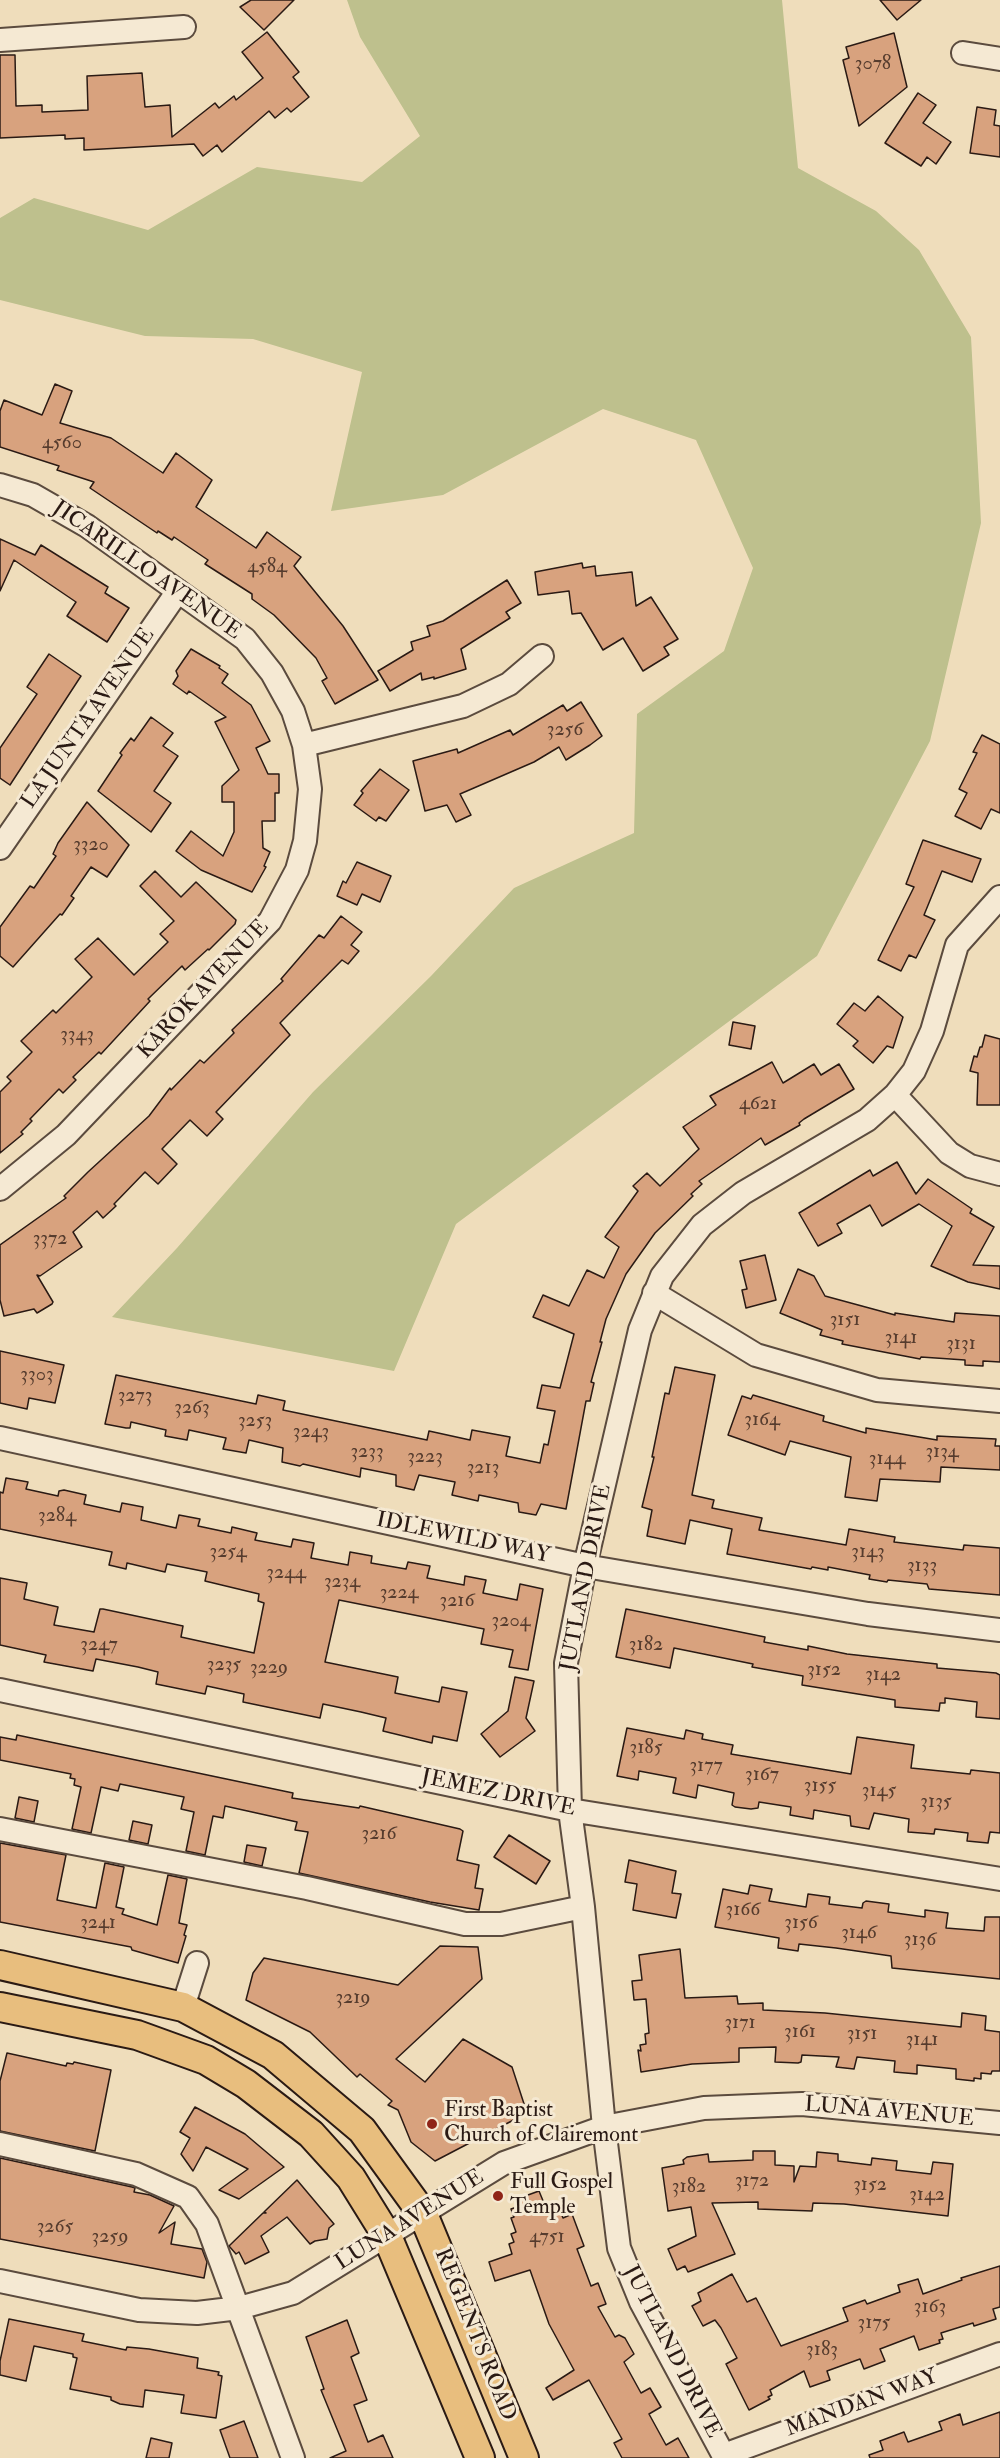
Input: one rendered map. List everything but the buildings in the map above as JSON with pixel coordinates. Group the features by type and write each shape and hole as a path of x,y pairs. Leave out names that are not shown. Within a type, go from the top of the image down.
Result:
{"main road":[{"name":"REGENTS ROAD","path":"0,1965 183,2007 273,2055 354,2123 402,2181 423,2214 524,2458"},
{"name":"REGENTS ROAD","path":"0,2007 137,2035 206,2060 246,2084 311,2134 351,2178 387,2236 480,2458"}],"street":[{"path":"0,40 184,27"},
{"path":"963,53 1000,59"},
{"name":"JICARILLO AVENUE","path":"0,485 33,495 87,526 245,639 272,673 293,711 304,746"},
{"name":"LA JUNTA AVENUE","path":"0,848 178,591"},
{"path":"304,746 463,706 509,684 542,656"},
{"name":"KAROK AVENUE","path":"0,1189 66,1135 270,921 297,870 305,841 310,789 304,746"},
{"name":"JUTLAND DRIVE","path":"724,2456 641,2302 619,2248 604,2127 583,1907 570,1810 566,1663 585,1566 640,1330 662,1276 702,1225 743,1193 867,1120 895,1095 914,1071 932,1031 957,945 1000,897"},
{"path":"895,1095 949,1153 970,1166 1000,1174"},
{"path":"654,1293 756,1355 877,1390 1000,1401"},
{"name":"IDLEWILD WAY","path":"0,1438 585,1566 868,1614 1000,1630"},
{"name":"JEMEZ DRIVE","path":"0,1690 570,1810 1000,1879"},
{"path":"0,1828 307,1888 465,1924 501,1924 583,1907"},
{"path":"183,2007 197,1963"},
{"name":"LUNA AVENUE","path":"0,2281 139,2310 197,2313 239,2308 293,2293 504,2163 604,2127 704,2108 802,2104 1000,2123"},
{"path":"0,2144 136,2174 188,2197 207,2224 293,2458"},
{"name":"MANDAN WAY","path":"724,2456 1000,2354"}],"green space":[{"path":"347,0 782,0 798,168 876,211 919,250 971,337 981,523 930,741 817,956 456,1224 394,1371 112,1317 177,1248 313,1092 431,976 514,888 634,833 637,714 724,651 753,568 696,440 603,409 443,495 331,511 362,372 253,339 145,336 0,300 0,218 34,198 148,230 257,167 362,182 420,136 360,37"}],"place":[{"name":"First Baptist Church of Clairemont","path":"432,2124"},
{"name":"Full Gospel Temple","path":"498,2196"}]}
